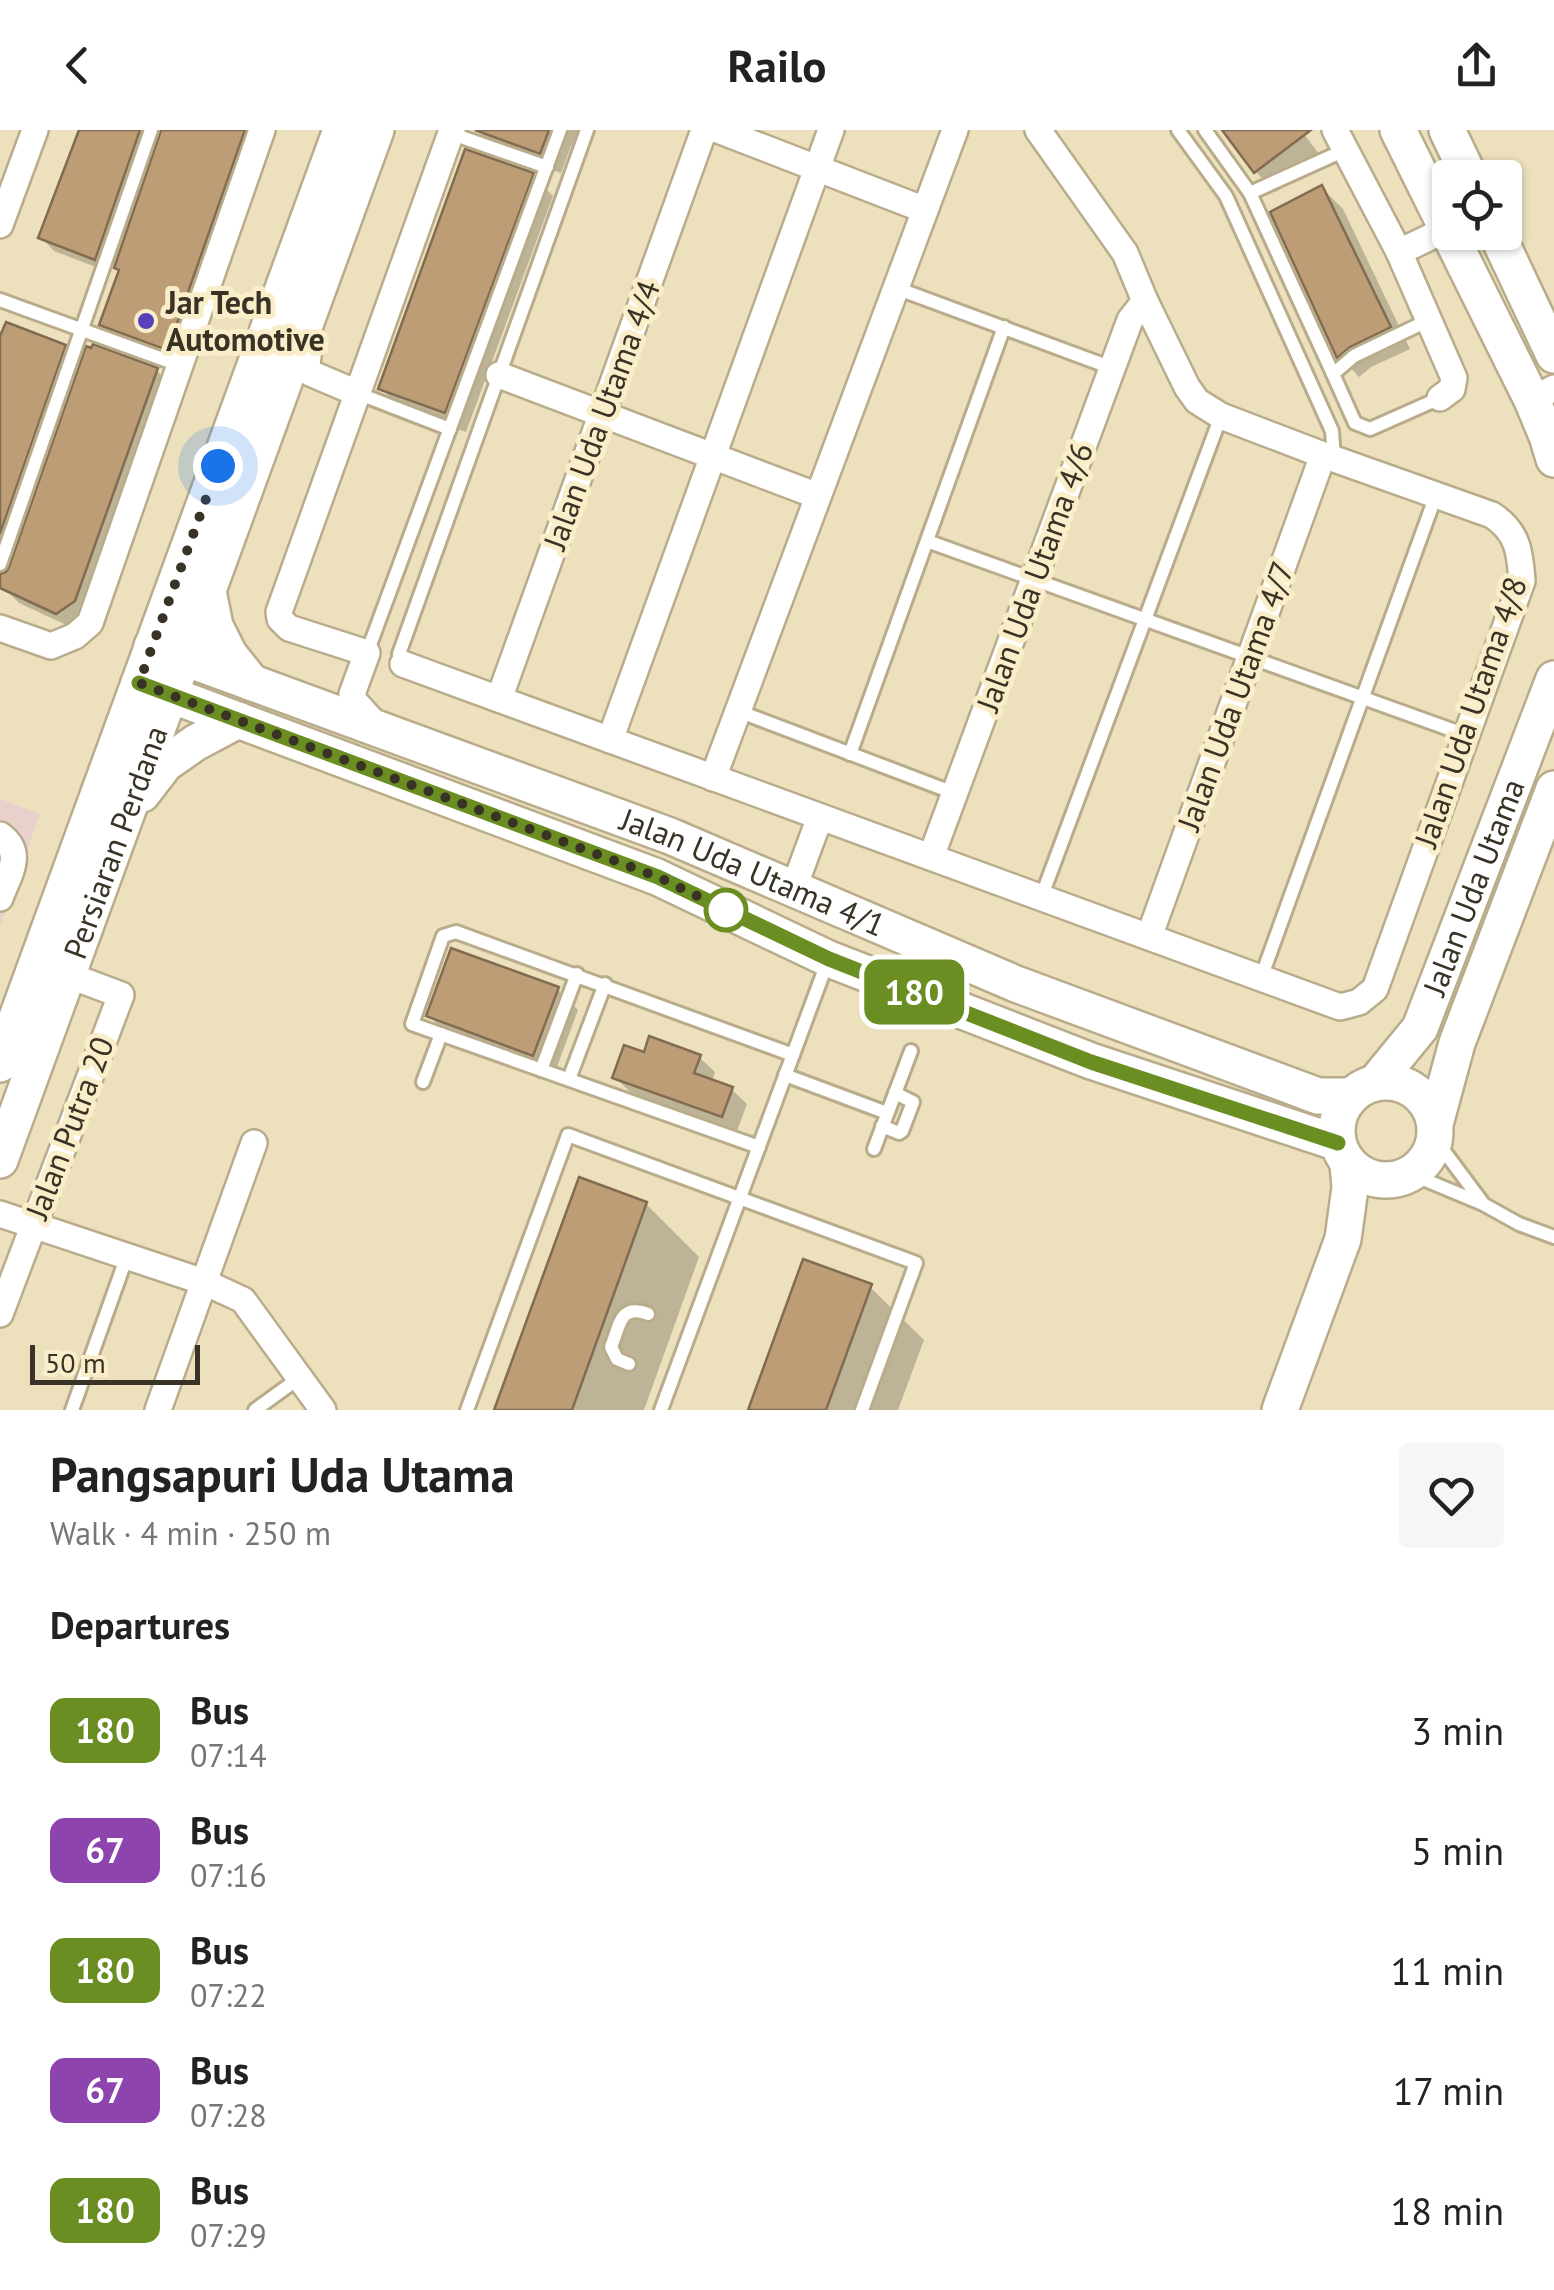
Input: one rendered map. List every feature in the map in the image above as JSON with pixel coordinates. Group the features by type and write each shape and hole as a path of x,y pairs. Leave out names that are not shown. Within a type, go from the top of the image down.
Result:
{"street":[{"path":"0,225 6,188 34,130"},
{"path":"0,628 52,646 75,636 90,623 262,130"},
{"name":"Persiaran Perdana","path":"168,652 208,591 376,130"},
{"name":"Jalan Uda Utama 4/4","path":"500,699 704,130"},
{"path":"718,130 925,210"},
{"path":"610,740 831,130"},
{"path":"713,778 955,130"},
{"path":"1038,130 1125,252 1186,386 1197,401 1221,416"},
{"path":"1398,130 1432,200"},
{"path":"1448,130 1462,160"},
{"path":"380,730 354,702 352,694 367,653 290,628 280,619 279,612 451,132"},
{"name":"Persiaran Perdana","path":"0,1064 168,652 338,134"},
{"path":"1340,140 1399,252 1454,378 1452,389 1440,398"},
{"path":"1399,252 1432,236"},
{"path":"1458,250 1543,394 1552,442"},
{"path":"1506,250 1544,319 1554,355"},
{"path":"320,283 306,364 310,373 356,393"},
{"name":"Jalan Uda Utama 4/6","path":"930,857 1130,320 1145,301"},
{"path":"500,375 818,496"},
{"name":"Jalan Uda Utama 4/8","path":"1221,416 1492,515 1505,524 1517,543 1522,581 1375,989 1359,1002 1340,1007 1261,978"},
{"name":"Jalan Uda Utama 4/7","path":"1149,937 1250,658 1329,457"},
{"path":"208,591 215,626 252,683"},
{"name":"Jalan Uda Utama 4/1","path":"168,652 670,836 1016,984 1318,1096 1363,1089"},
{"path":"403,664 1261,978"},
{"name":"Jalan Uda Utama","path":"1363,1089 1420,1028 1554,679"},
{"name":"Persiaran Perdana","path":"0,1160 23,1015 68,975 126,815 154,689"},
{"name":"Jalan Uda Utama 4/1","path":"154,689 658,877 829,959 1091,1062 1343,1153"},
{"path":"126,815 165,764 238,720"},
{"name":"Jalan Uda Utama","path":"1435,1131 1457,1043 1554,789"},
{"path":"793,890 820,817"},
{"path":"0,835 11,845 15,859 0,898"},
{"name":"Jalan Putra 20","path":"0,1314 120,995 68,975"},
{"path":"1280,1410 1343,1238 1350,1188 1336,1126 1341,1110 1363,1089 1391,1082 1407,1086 1430,1108 1435,1131 1430,1153 1422,1165 1371,1201 1343,1238"},
{"path":"158,1410 254,1144"},
{"path":"1343,1153 1360,1174 1374,1180 1401,1177"},
{"path":"0,1214 204,1282 243,1300 323,1410"}],"lane":[{"path":"0,564 152,130"},
{"path":"367,653 560,130"},
{"path":"403,664 399,654 587,130"},
{"path":"1178,130 1226,196 1332,431 1329,457"},
{"path":"1205,130 1250,193 1355,423 1370,429 1440,398"},
{"path":"451,132 546,167"},
{"path":"1250,193 1340,140"},
{"path":"896,288 1112,368"},
{"path":"0,300 179,365"},
{"path":"1333,374 1354,356 1429,320"},
{"path":"850,754 1004,327"},
{"path":"356,393 450,429"},
{"path":"1041,898 1221,416"},
{"path":"1261,978 1436,495"},
{"path":"927,541 1466,736"},
{"path":"738,712 954,793"},
{"path":"759,1147 412,1024 444,936 456,932 793,1055"},
{"path":"661,1410 829,959"},
{"path":"541,1070 577,974"},
{"path":"569,1080 605,984"},
{"path":"423,1082 440,1034"},
{"path":"874,1149 911,1051"},
{"path":"785,1075 885,1120 899,1133 913,1102 895,1093"},
{"path":"1435,1131 1483,1204"},
{"path":"466,1410 568,1135 916,1262 862,1410"},
{"path":"1401,1177 1483,1204 1554,1237"},
{"path":"72,1410 128,1256"},
{"path":"629,1364 613,1354 617,1332 629,1311 648,1314"},
{"path":"255,1410 299,1378"}],"shaded area":[{"path":"0,799 40,814 0,927"}],"building":[{"path":"79,130 140,130 95,260 38,238"},
{"path":"161,130 245,130 170,343 164,349 99,325"},
{"path":"475,130 549,130 540,154"},
{"path":"1222,130 1311,130 1254,173"},
{"path":"465,149 534,173 445,413 378,389"},
{"path":"1322,185 1391,327 1350,347 1337,358 1270,212"},
{"path":"6,322 66,345 0,534 0,336"},
{"path":"93,344 158,368 75,601 56,614 0,588 0,574 9,567 86,346 91,348"},
{"path":"451,948 559,987 533,1056 426,1016"},
{"path":"649,1036 701,1055 694,1073 733,1087 722,1117 612,1078 624,1045 644,1052"},
{"path":"579,1177 647,1202 572,1410 494,1410"},
{"path":"803,1259 872,1284 826,1410 748,1410"}],"bus line":[{"name":"180","path":"139,683 658,877 829,959 1091,1062 1338,1143"}],"place":[{"name":"Jar Tech Automotive","path":"146,321"}],"route":[{"path":"218,466 139,683 658,877 726,910"}]}
